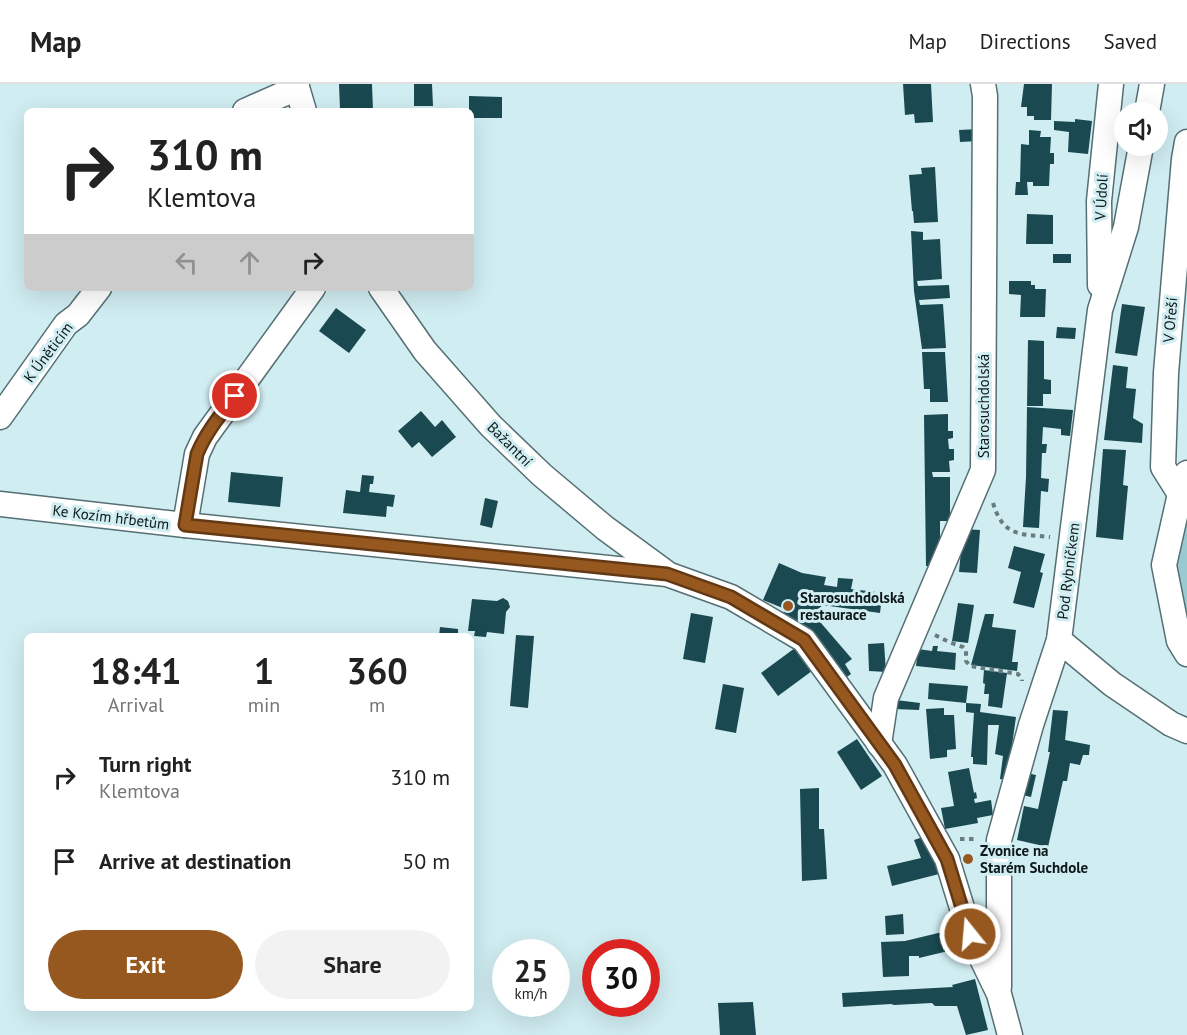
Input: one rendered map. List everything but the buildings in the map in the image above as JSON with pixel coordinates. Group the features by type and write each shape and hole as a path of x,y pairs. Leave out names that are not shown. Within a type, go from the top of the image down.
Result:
{"street":[{"name":"Starosuchdolská","path":"879,744 886,698 983,470 985,96 983,84"},
{"name":"V Údolí","path":"1100,310 1099,201 1111,84"},
{"path":"1149,102 1152,84"},
{"path":"254,108 299,94"},
{"name":"V Ořeší","path":"1184,483 1163,467 1166,372 1187,142"},
{"name":"Pod Rybníčkem","path":"999,994 999,840 1031,725 1059,640 1100,310 1126,227 1139,156"},
{"name":"K Úněticím","path":"0,417 66,324 78,315 97,291"},
{"path":"185,525 197,454 205,437 311,291"},
{"name":"Bažantní","path":"383,291 425,351 491,426 542,475 605,528 667,574"},
{"path":"1184,483 1164,564 1179,641 1187,654"},
{"name":"Ke Kozím hřbetům","path":"0,504 667,574 731,597 804,640 895,765 947,859 970,934 999,994"},
{"path":"1059,640 1112,684 1171,724 1187,731"},
{"path":"999,994 1010,1035"}],"path":[{"path":"983,470 994,507 1006,527 1014,533 1072,539"},
{"path":"917,625 963,647 966,650 966,661 970,666 1018,674 1022,679"},
{"path":"936,839 999,840"}],"shaded area":[{"path":"1187,504 1187,633 1173,565"}],"place":[{"name":"Starosuchdolská restaurace","path":"788,606"},
{"name":"Zvonice na Starém Suchdole","path":"968,859"}],"route":[{"path":"235,396 208,431 197,454 185,525 667,574 731,597 804,640 895,765 947,859 970,934"}]}
